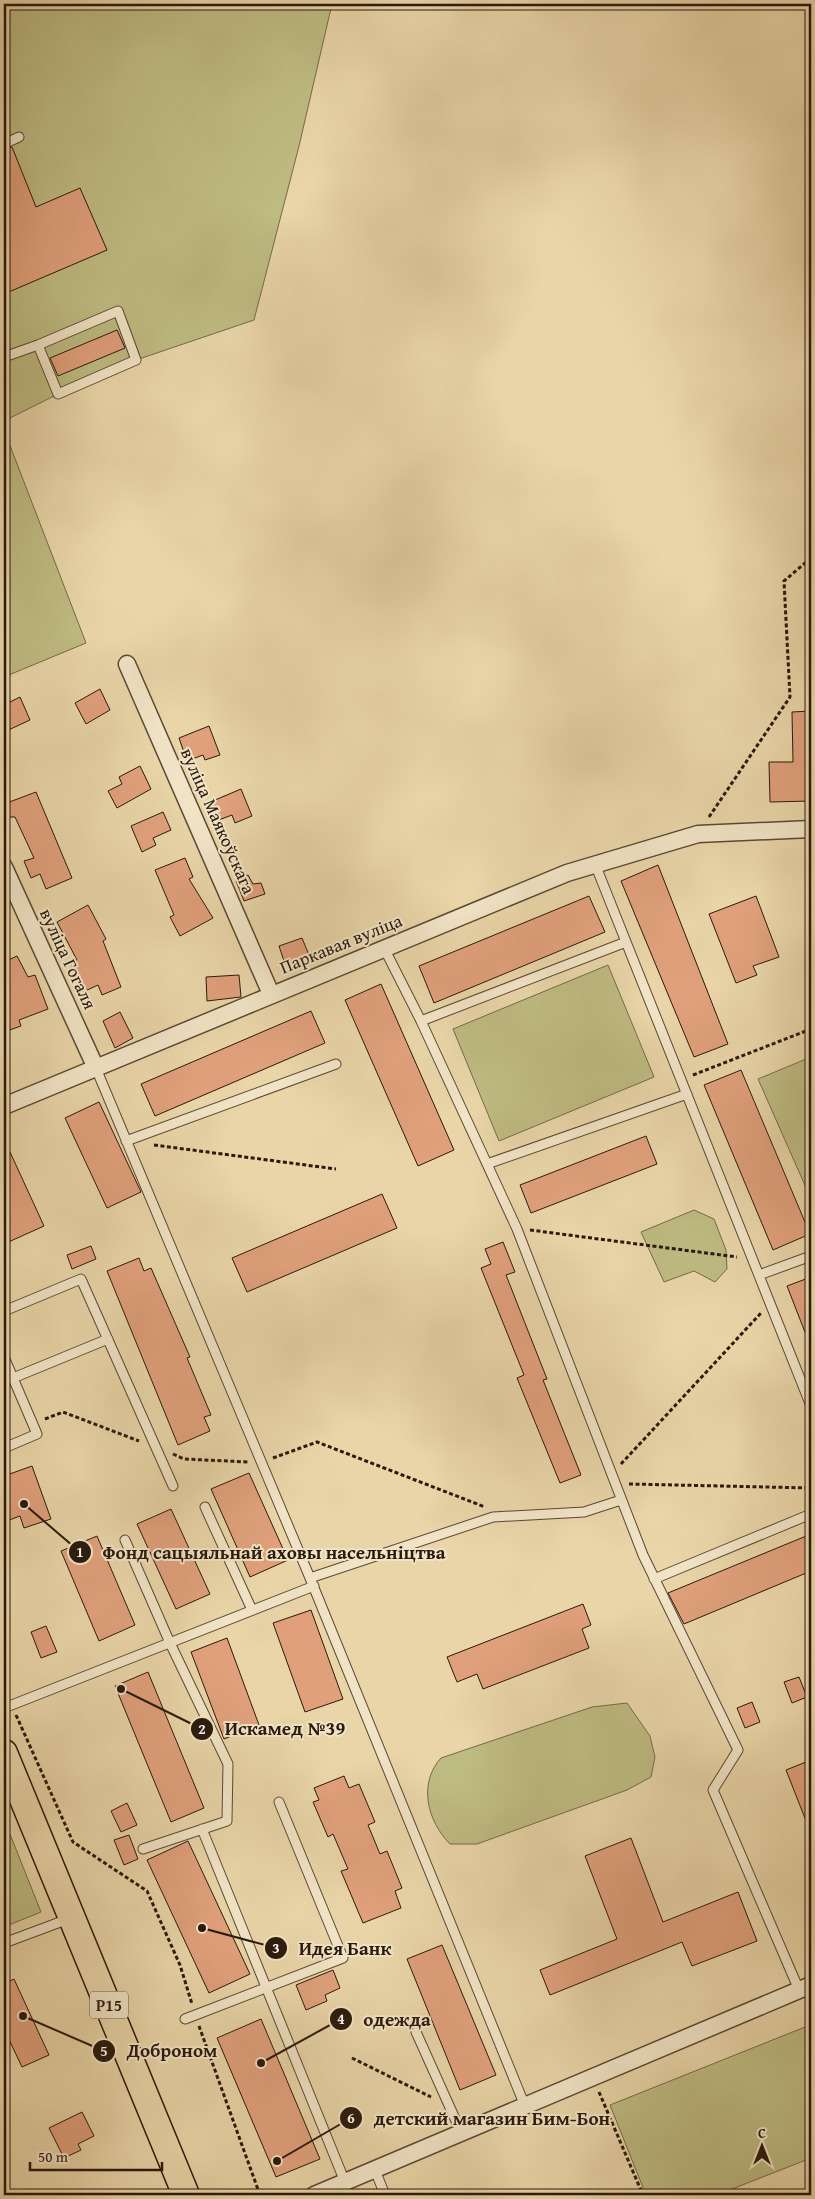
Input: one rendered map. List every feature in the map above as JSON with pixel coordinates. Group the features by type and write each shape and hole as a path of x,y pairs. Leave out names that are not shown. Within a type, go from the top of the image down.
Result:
{"main road":[{"name":"Р15","path":"4,1753 186,2195"}],"street":[{"name":"вуліца Маякоўскага","path":"127,664 271,994"},
{"name":"Паркавая вуліца","path":"4,1106 95,1066 567,872 698,834 811,830"},
{"name":"вуліца Гогаля","path":"4,867 95,1066"},
{"path":"314,2195 805,1987"}],"lane":[{"path":"4,144 19,137"},
{"path":"4,357 38,345 118,311 136,360 58,394 38,345"},
{"path":"595,864 811,1406"},
{"path":"421,1021 626,942"},
{"path":"384,948 421,1021 517,1229 643,1555 738,1750 713,1790 805,1987"},
{"path":"126,1141 336,1064"},
{"path":"95,1066 312,1582 525,2106"},
{"path":"487,1164 687,1094"},
{"path":"759,1275 811,1256"},
{"path":"4,1311 81,1279 173,1486"},
{"path":"13,1378 108,1339"},
{"path":"4,1357 36,1434 4,1448"},
{"path":"8,1706 252,1610 312,1582 493,1517 584,1512 622,1500"},
{"path":"205,1507 252,1610"},
{"path":"654,1579 811,1514"},
{"path":"126,1540 170,1642 228,1764 227,1821 143,1849"},
{"path":"185,2019 343,1958 279,1802"},
{"path":"202,1829 345,2182"},
{"path":"4,1943 73,1918"},
{"path":"416,2032 461,2132"},
{"path":"375,2170 385,2195"}],"path":[{"path":"698,834 790,697 784,581 811,558"},
{"path":"681,1079 811,1029"},
{"path":"126,1141 336,1169"},
{"path":"517,1229 752,1259"},
{"path":"612,1475 770,1303"},
{"path":"615,1484 811,1488"},
{"path":"4,1563 6,1572"},
{"path":"4,1568 6,1572"},
{"path":"8,1706 73,1842 147,1891 180,1965 195,2015 260,2195"},
{"path":"352,2058 450,2106"},
{"path":"593,2078 643,2195"}],"shaded area":[{"path":"4,4 332,4 299,146 254,320 136,360 58,394 4,421"},
{"path":"4,430 86,643 4,677"},
{"path":"608,965 654,1077 499,1141 453,1029"},
{"path":"811,1057 811,1199 758,1079"},
{"path":"694,1210 714,1219 726,1250 727,1269 715,1282 694,1271 664,1282 641,1232"},
{"path":"627,1703 650,1736 655,1757 651,1777 627,1790 477,1844 450,1844 442,1835 431,1813 428,1802 429,1779 441,1758 592,1707"},
{"path":"4,1819 41,1912 4,1927"},
{"path":"810,2025 811,2158 717,2195 646,2195 610,2105"}],"building":[{"path":"12,147 36,207 80,188 107,250 4,294 4,150"},
{"path":"117,330 125,348 58,376 50,358"},
{"path":"100,689 110,710 86,724 75,703"},
{"path":"20,697 30,720 4,732 4,705"},
{"path":"811,711 811,801 770,802 769,762 793,762 792,712"},
{"path":"209,726 220,755 205,760 203,755 187,761 179,738"},
{"path":"140,766 151,789 117,808 108,791 122,784 119,777"},
{"path":"241,789 252,816 235,823 232,815 216,821 208,803"},
{"path":"36,792 72,878 46,889 40,874 31,878 24,861 34,858 15,817 4,817 4,804"},
{"path":"163,812 171,830 153,838 156,845 142,852 131,826"},
{"path":"185,858 193,877 189,879 213,918 180,936 170,917 174,915 155,870"},
{"path":"658,865 728,1044 694,1057 621,881"},
{"path":"248,875 253,884 261,883 265,894 244,901 236,881"},
{"path":"589,896 605,932 434,1003 419,966"},
{"path":"756,896 779,957 753,966 757,975 736,983 709,914"},
{"path":"88,905 106,939 103,941 121,987 102,995 98,985 83,992 70,962 77,960 57,922"},
{"path":"302,938 309,955 285,964 279,946"},
{"path":"17,956 28,977 35,975 48,1009 19,1020 21,1026 4,1032 4,962"},
{"path":"239,975 241,997 207,1001 206,977"},
{"path":"381,984 454,1150 418,1166 345,1000"},
{"path":"311,1011 325,1043 155,1116 141,1084"},
{"path":"120,1012 133,1038 115,1048 103,1021"},
{"path":"741,1070 810,1234 773,1250 704,1085"},
{"path":"99,1102 141,1192 107,1208 65,1118"},
{"path":"646,1136 657,1164 531,1213 520,1185"},
{"path":"4,1139 44,1226 4,1244"},
{"path":"382,1194 397,1228 247,1292 232,1258"},
{"path":"503,1242 515,1272 506,1275 547,1379 543,1380 581,1475 560,1483 517,1378 524,1375 481,1268 491,1264 485,1249"},
{"path":"91,1246 96,1259 72,1269 67,1255"},
{"path":"139,1258 144,1271 151,1268 190,1357 187,1358 211,1415 204,1417 210,1431 178,1445 107,1271"},
{"path":"811,1277 811,1345 810,1345 787,1286"},
{"path":"32,1466 51,1519 24,1528 20,1516 4,1522 4,1476"},
{"path":"249,1473 288,1560 250,1577 211,1489"},
{"path":"171,1509 210,1594 176,1609 137,1524"},
{"path":"811,1534 811,1571 684,1624 668,1593"},
{"path":"97,1536 135,1625 99,1641 61,1551"},
{"path":"583,1604 591,1625 582,1629 589,1648 483,1689 477,1674 457,1682 447,1657"},
{"path":"311,1610 343,1699 305,1712 273,1623"},
{"path":"46,1626 57,1652 41,1658 31,1632"},
{"path":"227,1638 259,1725 224,1739 191,1652"},
{"path":"148,1672 204,1808 171,1822 115,1686"},
{"path":"799,1677 807,1697 792,1703 784,1682"},
{"path":"752,1702 760,1722 745,1728 737,1708"},
{"path":"811,1760 811,1831 810,1831 786,1770"},
{"path":"344,1776 349,1788 359,1784 375,1822 368,1825 380,1854 387,1851 402,1888 395,1891 401,1908 363,1923 341,1871 348,1869 333,1834 328,1837 313,1802 319,1800 314,1788"},
{"path":"127,1803 137,1825 121,1832 111,1811"},
{"path":"129,1835 138,1859 124,1865 114,1840"},
{"path":"631,1838 663,1922 738,1892 757,1941 692,1966 682,1942 550,1995 540,1970 617,1939 585,1856"},
{"path":"188,1841 250,1974 209,1993 147,1860"},
{"path":"442,1945 496,2075 460,2090 407,1959"},
{"path":"333,1970 340,1988 325,1995 327,2001 306,2010 296,1985"},
{"path":"14,1979 49,2055 22,2067 4,2029 4,1984"},
{"path":"261,2019 320,2159 276,2177 217,2038"},
{"path":"82,2112 94,2136 78,2144 81,2150 64,2158 49,2128"}],"place":[{"name":"Фонд сацыяльнай аховы насельніцтва","path":"24,1504"},
{"name":"Искамед №39","path":"121,1689"},
{"name":"Идея Банк","path":"202,1928"},
{"name":"Доброном","path":"23,2016"},
{"name":"одежда","path":"261,2063"},
{"name":"детский магазин Бим-Бон","path":"277,2161"}]}
